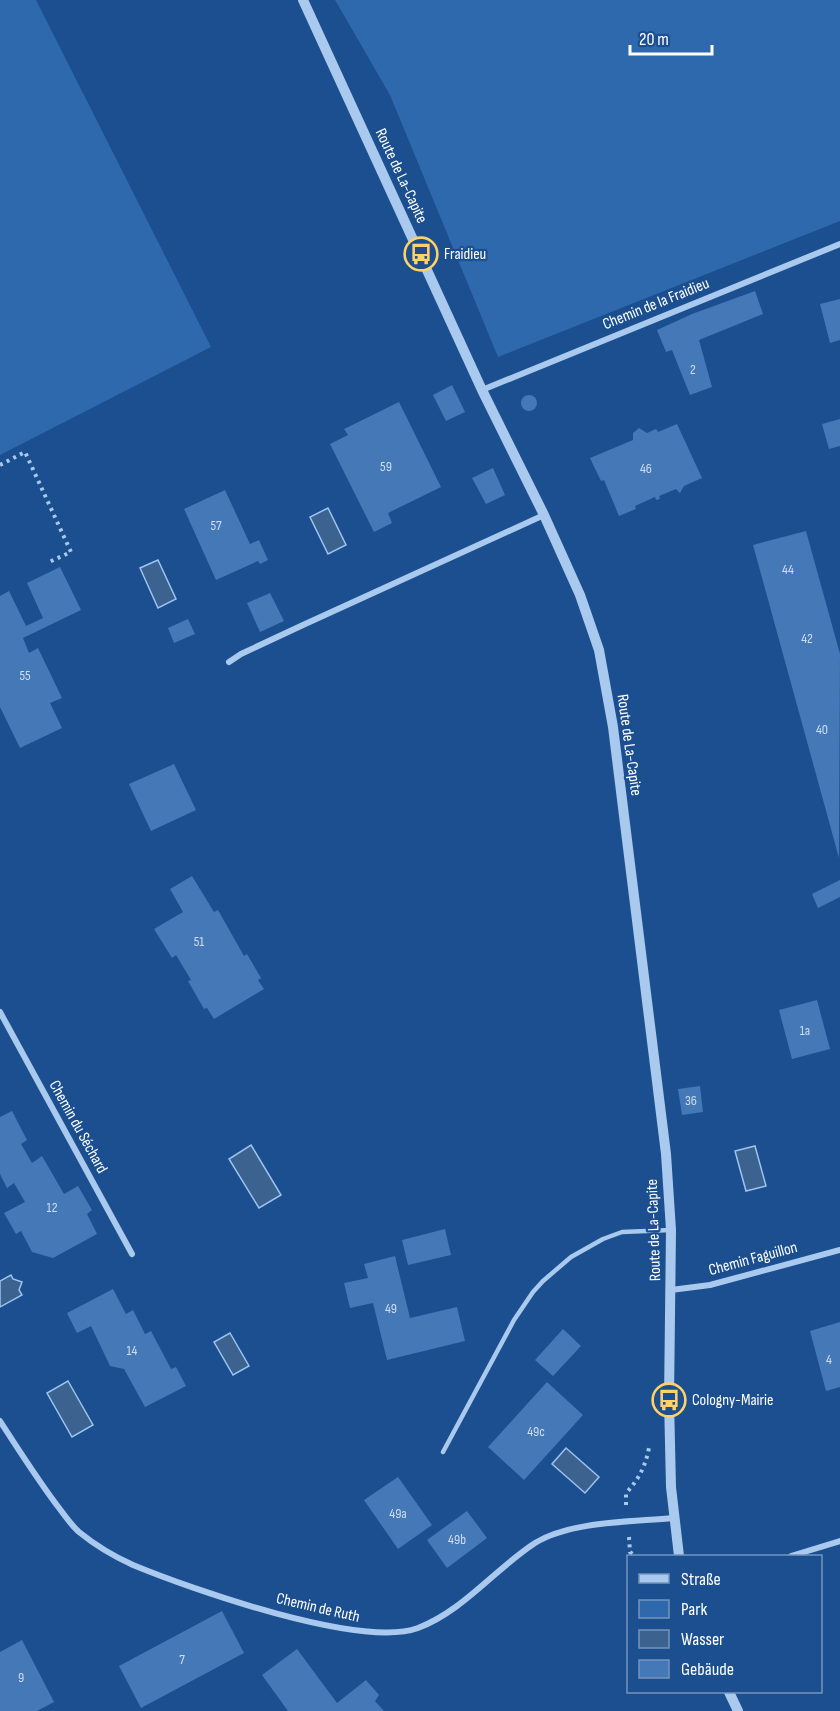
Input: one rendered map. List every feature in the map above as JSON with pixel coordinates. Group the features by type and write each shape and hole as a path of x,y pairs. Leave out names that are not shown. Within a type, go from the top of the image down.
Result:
{"street":[{"name":"Route de La-Capite","path":"303,0 482,390 544,515 580,595 599,650 613,727 657,1065 666,1154 671,1230 669,1400 673,1518 679,1555"},
{"name":"Chemin de la Fraidieu","path":"482,390 840,244"},
{"path":"229,662 303,625 544,515"},
{"name":"Chemin du Séchard","path":"0,1012 132,1254"},
{"name":"Chemin Faguillon","path":"671,1290 710,1285 840,1250"},
{"name":"Chemin de Ruth","path":"0,1421 76,1530 102,1549 133,1565 235,1602 322,1624 381,1634 417,1628 436,1620 464,1600 516,1556 538,1542 570,1530 673,1518"},
{"path":"797,1555 840,1541"},
{"path":"729,1693 738,1711"}],"lane":[{"path":"443,1452 514,1320 543,1281 571,1257 603,1239 622,1232 671,1230"}],"path":[{"path":"0,465 25,452 71,552 49,562"},
{"path":"633,1555 630,1552 626,1493 639,1480 646,1464 650,1442"}],"green space":[{"path":"0,0 36,0 211,347 0,455"},
{"path":"335,0 840,0 840,221 498,357 390,95"}],"water":[{"path":"328,508 346,545 328,554 310,517"},
{"path":"158,560 176,599 158,608 140,568"},
{"path":"251,1145 281,1195 259,1208 229,1159"},
{"path":"755,1146 766,1186 746,1191 735,1151"},
{"path":"11,1275 13,1279 22,1282 19,1290 22,1295 0,1307 0,1281"},
{"path":"230,1333 249,1366 233,1375 214,1342"},
{"path":"68,1381 93,1425 72,1437 47,1393"},
{"path":"566,1448 599,1477 585,1493 552,1464"}],"building":[{"path":"755,291 763,314 699,340 712,387 690,395 672,350 666,352 657,330 692,314"},
{"path":"840,299 840,340 830,343 820,304"},
{"path":"452,385 465,412 446,421 433,395"},
{"path":"529,395 535,397 537,403 535,409 529,411 523,409 521,403 523,397"},
{"path":"399,402 441,487 388,513 392,523 374,532 330,444 348,435 344,429"},
{"path":"840,419 840,446 829,449 822,424"},
{"path":"677,424 702,478 684,486 680,493 676,489 659,496 660,499 656,500 655,497 635,506 636,509 619,516 604,480 601,481 590,458 633,440 633,433 639,428 647,433 656,429 658,432"},
{"path":"493,468 505,495 486,504 472,478"},
{"path":"225,490 250,544 259,540 268,560 260,564 258,561 216,580 184,509"},
{"path":"806,531 840,654 839,858 753,545"},
{"path":"60,567 81,610 23,638 29,653 38,648 62,698 50,703 62,728 20,748 0,707 0,596 9,591 26,626 43,618 27,583"},
{"path":"270,593 284,621 260,632 247,603"},
{"path":"188,619 195,634 174,643 168,628"},
{"path":"174,764 196,810 151,831 129,784"},
{"path":"192,876 214,912 218,910 244,956 247,954 261,978 258,980 264,989 214,1019 207,1008 204,1009 188,981 191,980 176,955 172,958 154,929 183,912 170,889"},
{"path":"840,880 840,897 818,908 812,894"},
{"path":"817,1000 830,1049 792,1059 779,1010"},
{"path":"700,1086 703,1112 682,1115 678,1089"},
{"path":"12,1111 27,1140 21,1144 32,1163 42,1156 64,1194 78,1186 92,1210 87,1214 97,1234 53,1258 32,1252 21,1231 16,1234 4,1213 25,1202 14,1183 7,1188 0,1174 0,1117"},
{"path":"445,1229 451,1255 408,1265 402,1240"},
{"path":"395,1256 410,1318 457,1307 465,1341 387,1360 373,1303 350,1308 344,1283 368,1278 364,1264"},
{"path":"113,1289 126,1314 133,1310 145,1334 151,1331 171,1369 176,1367 186,1386 145,1407 124,1369 110,1366 91,1326 77,1333 67,1313"},
{"path":"840,1322 840,1387 826,1391 810,1331"},
{"path":"563,1329 581,1346 553,1376 535,1360"},
{"path":"547,1382 583,1415 524,1480 488,1447"},
{"path":"398,1477 432,1525 398,1549 364,1500"},
{"path":"467,1511 487,1538 447,1568 427,1540"},
{"path":"222,1611 244,1653 141,1708 119,1666"},
{"path":"22,1640 54,1702 37,1711 0,1711 0,1652"},
{"path":"297,1649 337,1703 366,1680 379,1695 375,1701 384,1711 288,1711 262,1675"}],"place":[{"name":"Fraidieu","path":"421,254"},
{"name":"Cologny-Mairie","path":"669,1400"}]}
